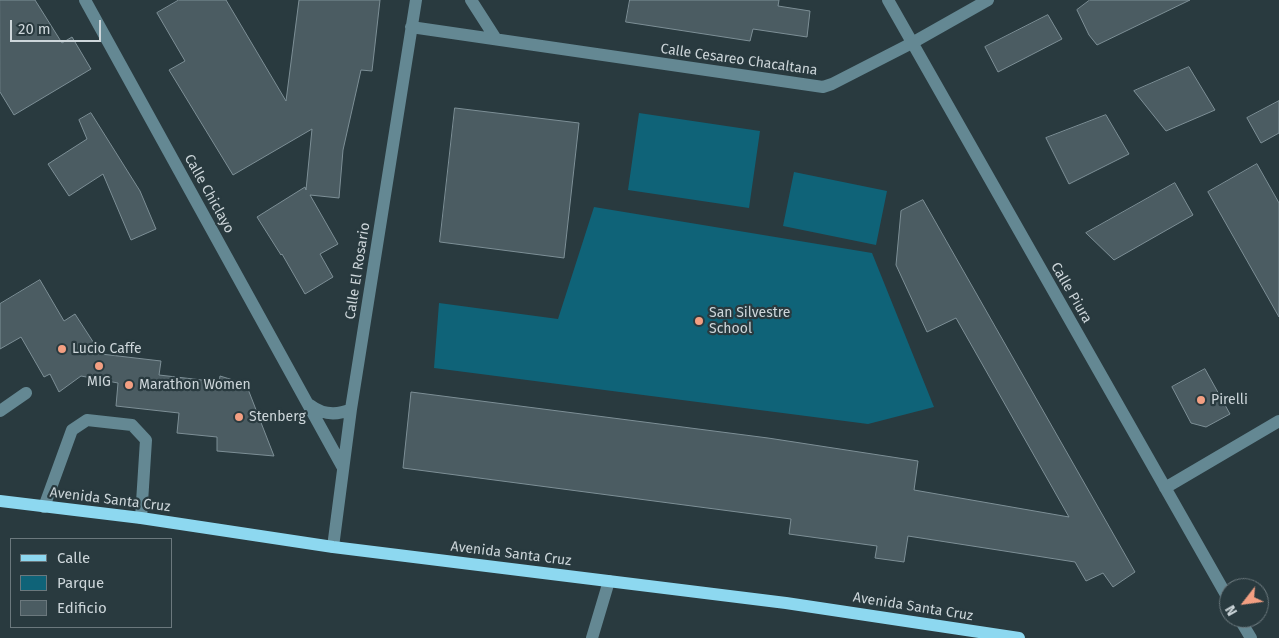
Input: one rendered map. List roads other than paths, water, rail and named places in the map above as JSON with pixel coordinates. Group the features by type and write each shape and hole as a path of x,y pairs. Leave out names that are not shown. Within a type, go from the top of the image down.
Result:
{"main road":[{"name":"Avenida Santa Cruz","path":"0,500 333,546 786,602 1019,638"}],"street":[{"name":"Calle Chiclayo","path":"85,0 342,466"},
{"name":"Calle El Rosario","path":"333,546 342,466 416,0"},
{"path":"471,0 496,39"},
{"name":"Calle Piura","path":"888,0 1219,582"},
{"name":"Calle Cesareo Chacaltana","path":"411,27 823,87 912,43 988,0"},
{"path":"0,411 26,393"},
{"path":"308,403 315,409 333,414 351,409"},
{"path":"44,507 72,430 87,420 96,421 132,426 146,440 141,518"},
{"path":"1165,488 1279,421"},
{"path":"592,638 609,581"}],"place":[{"name":"San Silvestre School","path":"699,321"},
{"name":"Lucio Caffe","path":"62,349"},
{"name":"MIG","path":"99,366"},
{"name":"Marathon Women","path":"129,385"},
{"name":"Pirelli","path":"1201,400"},
{"name":"Stenberg","path":"239,417"}]}
